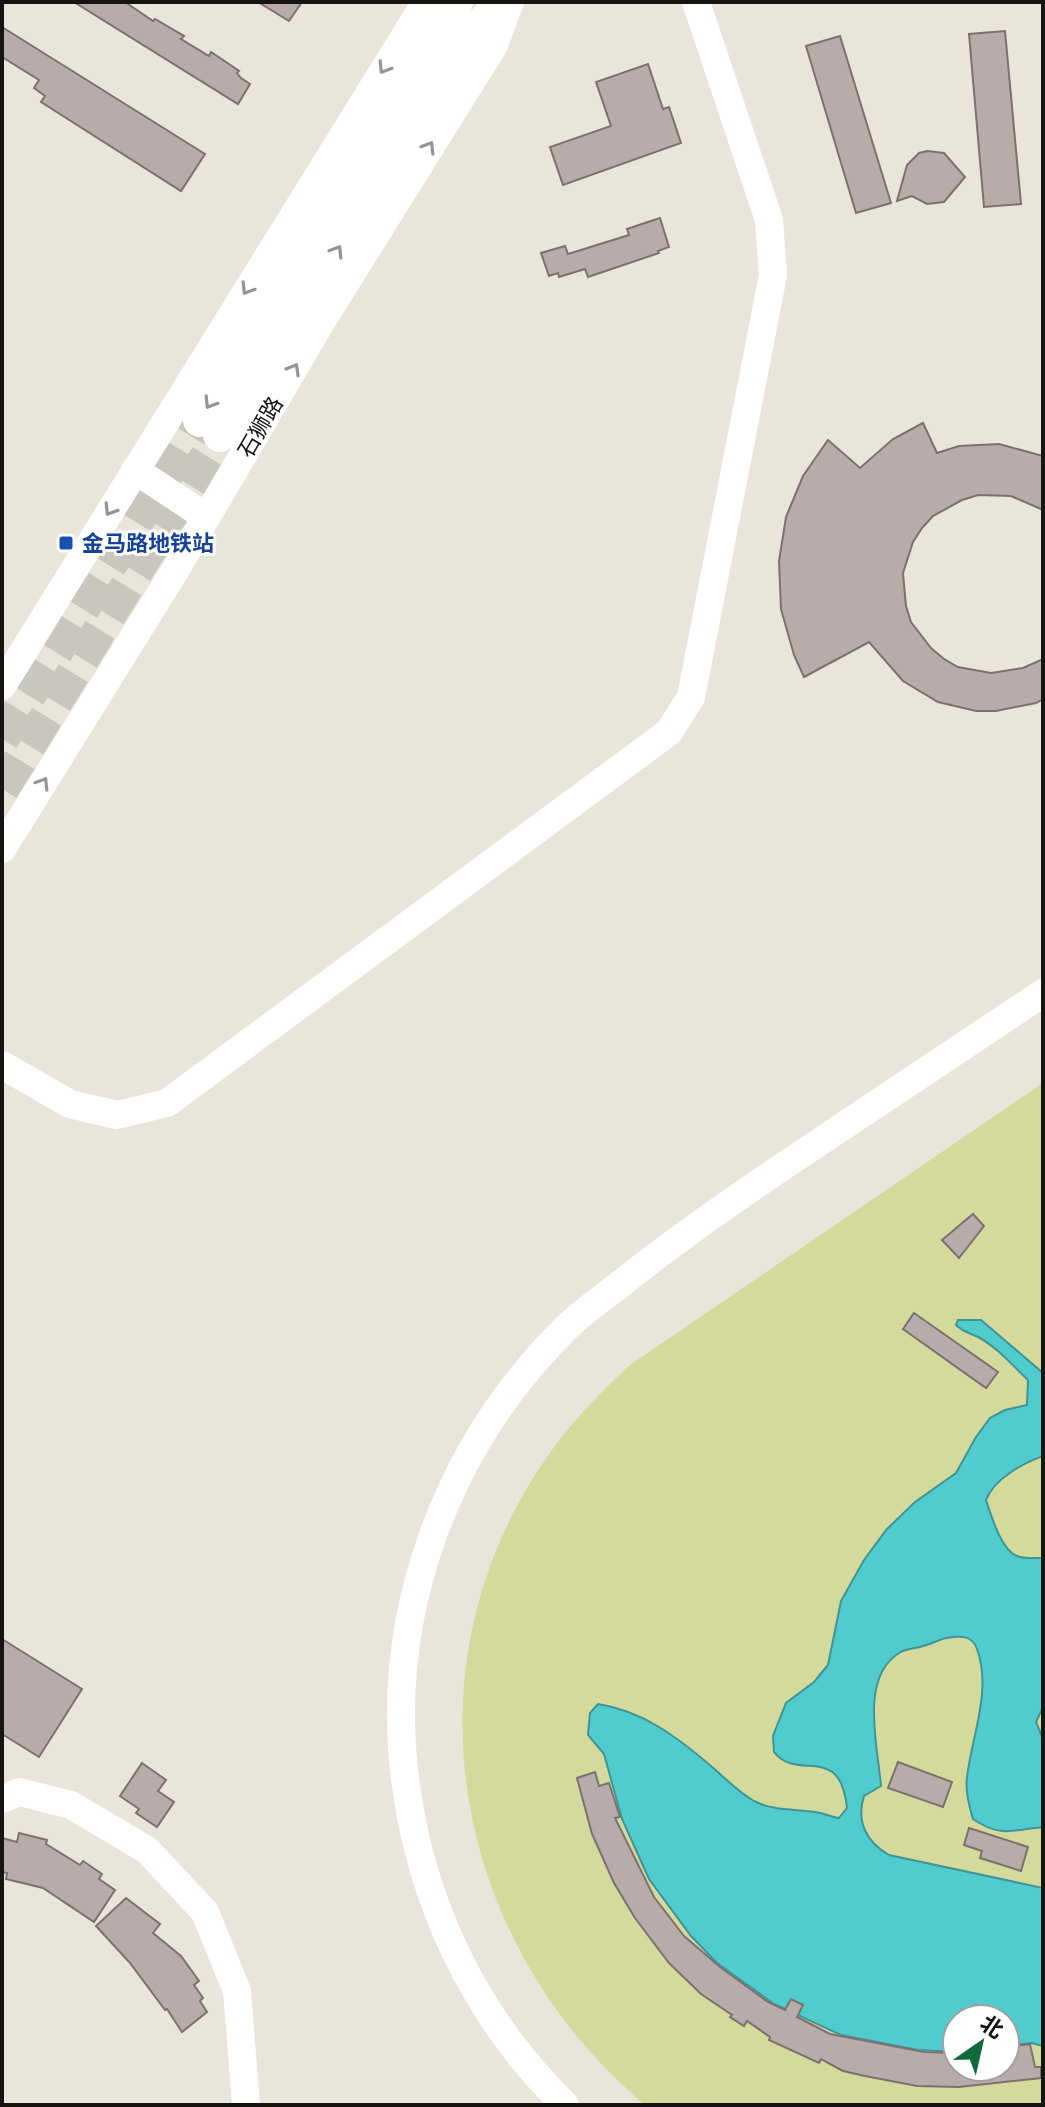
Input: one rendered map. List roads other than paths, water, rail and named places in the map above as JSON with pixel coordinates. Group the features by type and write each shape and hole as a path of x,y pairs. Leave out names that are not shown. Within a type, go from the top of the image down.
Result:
{"main road":[{"name":"石狮路","path":"456,2 210,427 476,32 501,2"}],"street":[{"path":"2,686 426,2"},
{"name":"石狮路","path":"2,849 206,517 323,319 494,45 510,2"},
{"path":"2,1065 70,1104 117,1115 167,1103 669,732 691,697 773,275 769,220 696,2"},
{"path":"135,470 206,517"},
{"path":"565,2105 525,2062 500,2029 458,1959 427,1884 408,1805 401,1724 406,1643 423,1563 452,1487 491,1417 533,1363 570,1324 685,1232 1043,993"},
{"path":"2,1799 20,1792 71,1805 147,1850 205,1912 237,1991 246,2105"}],"water":[{"path":"958,1320 981,1320 1043,1373 1043,1456 1018,1467 1002,1479 986,1500 1006,1547 1023,1558 1043,1558 1043,1707 1036,1722 1043,1739 1043,1827 999,1831 973,1819 967,1782 982,1697 981,1665 975,1644 968,1638 960,1637 905,1650 887,1664 879,1679 874,1714 881,1786 864,1796 861,1814 869,1837 889,1855 1043,1888 1043,2046 1021,2044 1021,2003 941,2003 941,2051 918,2050 841,2035 774,2004 717,1963 691,1936 649,1879 622,1819 604,1754 588,1735 590,1713 598,1704 614,1707 645,1719 672,1735 754,1801 776,1808 839,1818 847,1808 843,1788 836,1775 817,1766 784,1761 774,1752 773,1736 786,1703 814,1682 828,1665 841,1601 864,1560 887,1529 915,1502 956,1473 990,1418 1005,1410 1027,1405 1028,1380 992,1346 956,1325"}],"tunnel":[{"path":"2,739 200,420"},
{"path":"2,789 220,435"}],"place":[{"name":"金马路地铁站","path":"66,543"}]}
